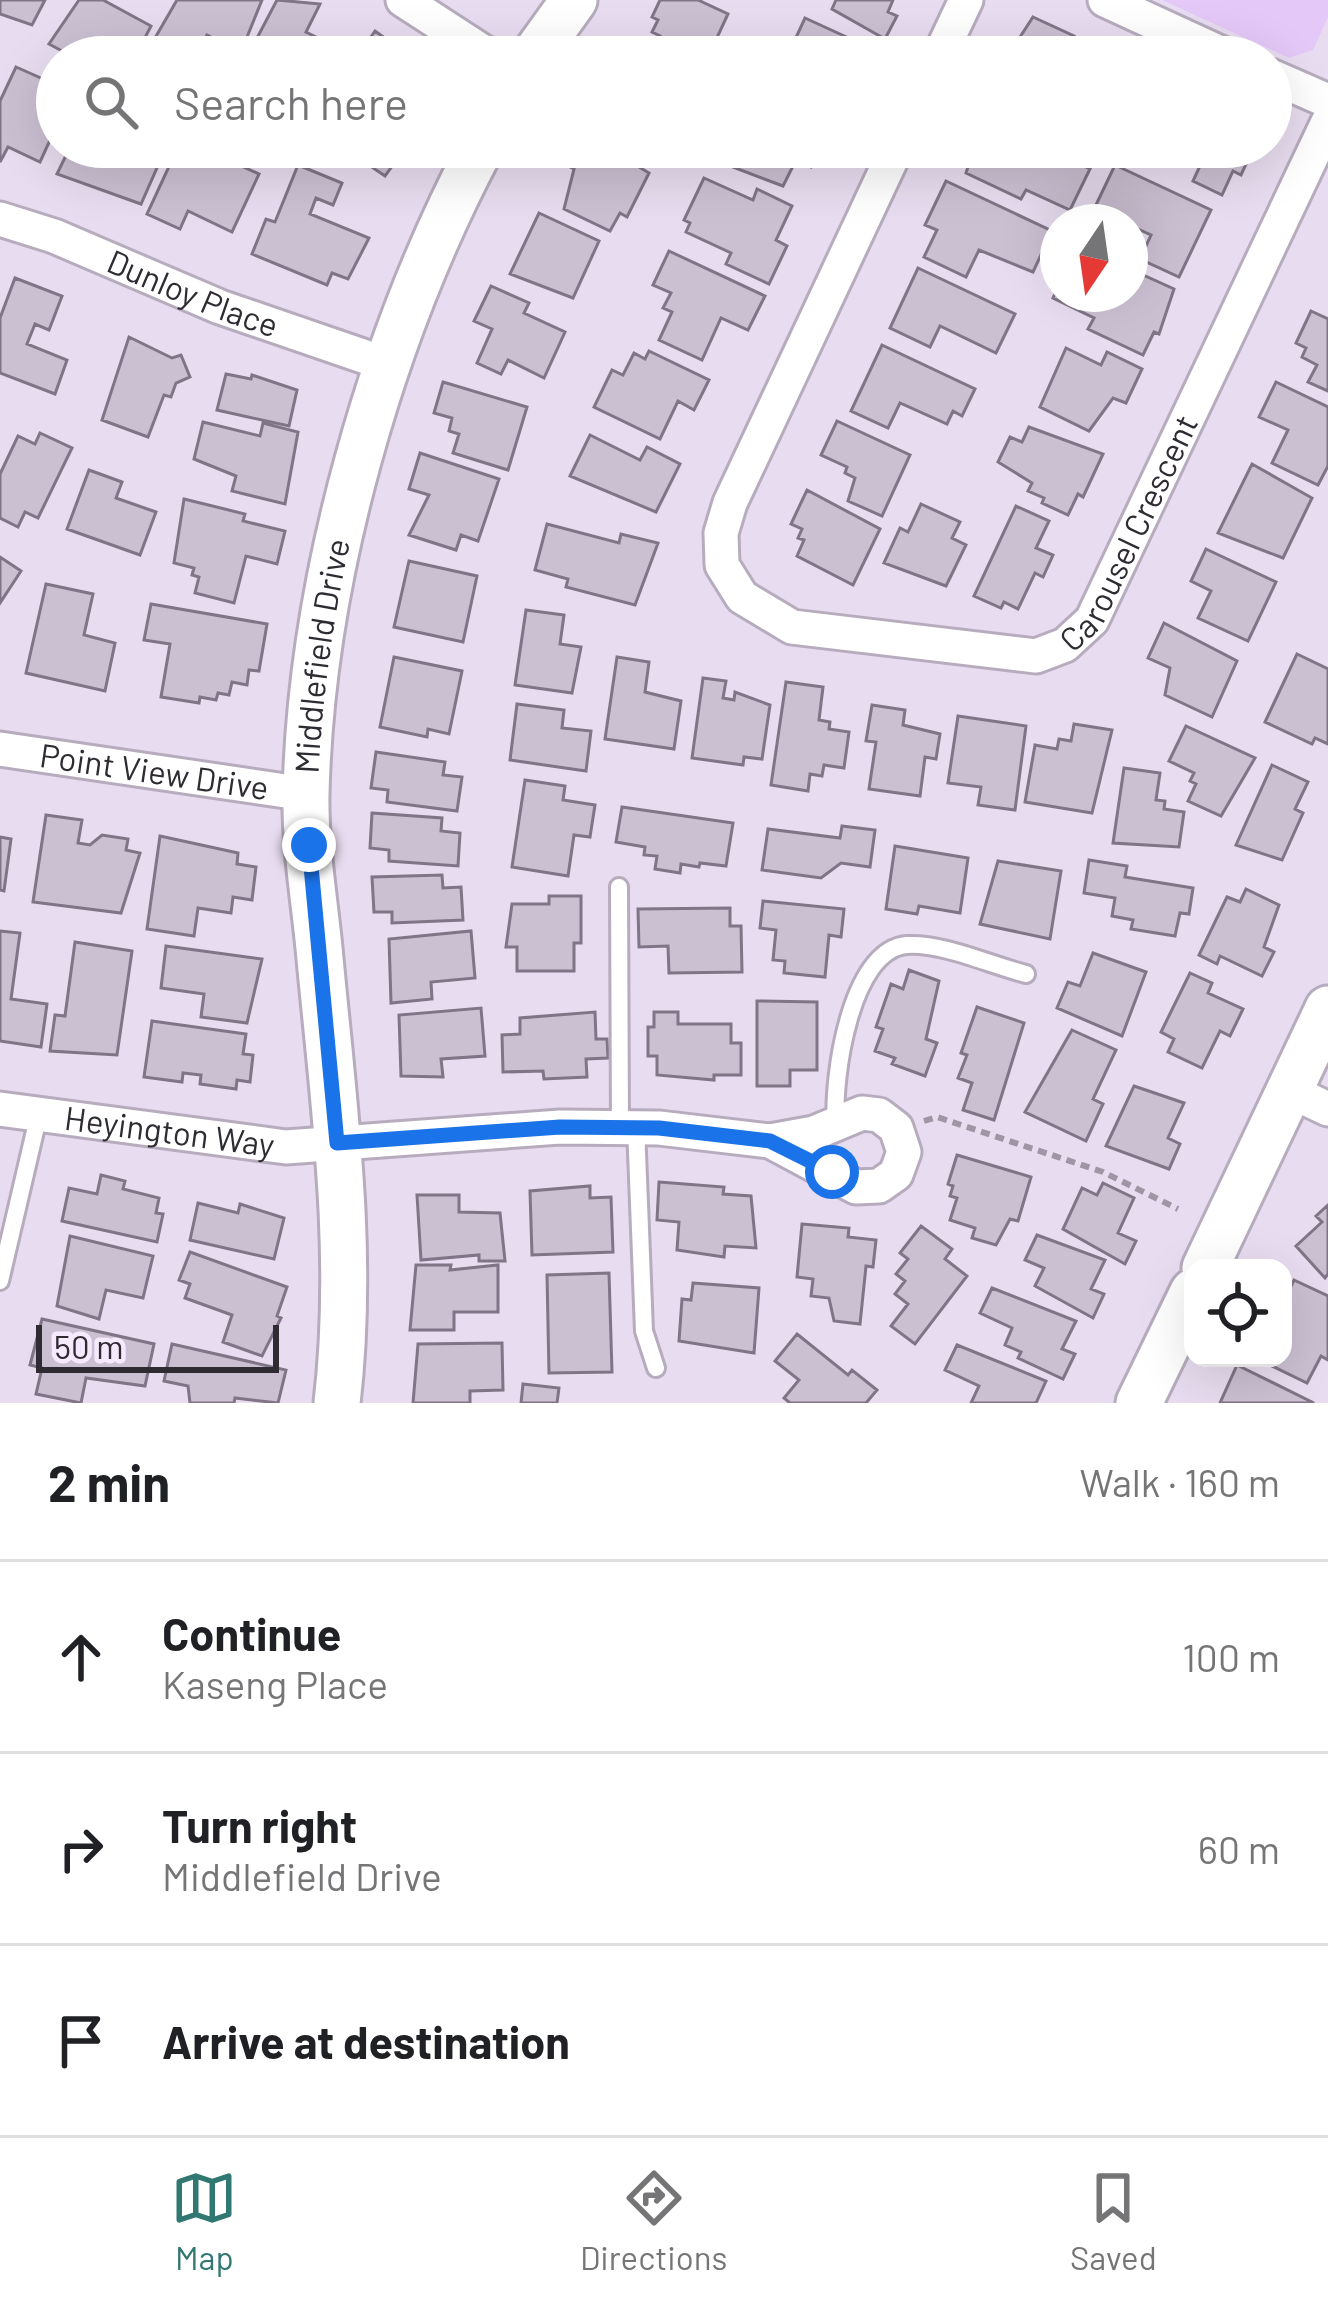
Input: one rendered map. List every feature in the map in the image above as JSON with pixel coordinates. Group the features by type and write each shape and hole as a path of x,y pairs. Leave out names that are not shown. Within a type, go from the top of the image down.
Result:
{"street":[{"path":"403,0 459,36"},
{"path":"548,36 574,0"},
{"path":"950,36 966,0"},
{"path":"1105,0 1183,36"},
{"path":"1292,85 1328,101"},
{"name":"Carousel Crescent","path":"887,168 730,503 722,533 722,566 742,597 792,627 1036,656 1065,645 1092,620 1328,122"},
{"name":"Middlefield Drive","path":"337,1403 346,1235 306,794 335,567 386,364 432,244 470,168"},
{"name":"Dunloy Place","path":"0,219 54,236 220,307 386,364"},
{"name":"Point View Drive","path":"0,749 306,794"},
{"path":"1211,1259 1308,1100 1328,1009"},
{"name":"Heyington Way","path":"0,1109 286,1148 628,1127 770,1141"},
{"path":"862,1113 879,1115 896,1128 904,1152 896,1174 879,1186 856,1187 770,1141 862,1113"},
{"path":"1139,1403 1184,1310"}],"lane":[{"path":"620,887 628,1127 644,1331 656,1368"},
{"path":"836,1124 833,1084 873,962 909,945 1026,974"},
{"path":"0,1281 39,1114"}],"path":[{"path":"896,1128 937,1118 1103,1172 1178,1209"}],"shaded area":[{"path":"1162,0 1328,0 1328,17 1313,50 1292,57 1292,36 1241,36"}],"building":[{"path":"0,0 45,0 32,25 0,14"},
{"path":"79,0 103,0 151,26 146,36 54,36"},
{"path":"177,0 262,0 247,36 156,36"},
{"path":"277,0 320,4 306,32 314,36 258,36"},
{"path":"660,0 698,0 728,14 718,36 660,36 652,32 658,20 652,17"},
{"path":"836,0 893,0 888,12 897,16 887,36 880,36 832,9"},
{"path":"1033,17 1074,36 1021,36"},
{"path":"805,18 844,36 797,36"},
{"path":"16,67 36,76 36,160 8,147 0,162 0,101"},
{"path":"60,168 157,168 141,204 57,174"},
{"path":"168,168 246,168 259,174 232,232 188,211 180,229 147,214"},
{"path":"297,168 305,168 342,183 333,205 316,198 310,214 369,238 348,279 332,273 327,285 252,254 266,219 275,222"},
{"path":"641,168 649,173 627,217 620,213 610,231 564,209 574,169"},
{"path":"735,168 792,168 783,186"},
{"path":"968,168 1090,169 1073,204 1057,204 1026,190 1021,199 966,173"},
{"path":"1114,168 1211,210 1179,277 1148,263 1148,204 1096,204"},
{"path":"1199,168 1244,168 1241,175 1233,171 1222,195 1193,181"},
{"path":"704,178 753,200 757,189 792,206 776,240 787,246 769,284 726,264 731,253 686,232 690,223 684,220"},
{"path":"946,181 1040,225 1040,257 1033,272 979,250 966,277 924,257 937,230 925,225"},
{"path":"539,213 599,241 573,298 510,274"},
{"path":"669,251 765,296 748,330 721,318 702,360 659,340 672,312 663,308 671,293 653,285"},
{"path":"918,268 1015,314 996,353 940,326 930,347 890,328"},
{"path":"1148,277 1174,289 1159,334 1154,332 1143,355 1088,329 1094,318 1082,312 1148,312"},
{"path":"15,278 62,296 49,330 35,324 27,344 67,360 55,394 0,373 0,318"},
{"path":"491,286 529,303 524,313 565,332 544,378 508,360 501,374 477,363 492,329 474,321"},
{"path":"1311,311 1328,319 1328,391 1308,382 1317,365 1302,357 1306,348 1296,343"},
{"path":"129,337 172,358 181,355 190,377 176,383 171,397 164,395 148,437 102,420"},
{"path":"882,345 975,389 962,416 953,411 947,424 900,403 888,428 851,411"},
{"path":"1066,348 1101,365 1107,352 1142,369 1126,403 1113,398 1089,431 1040,407"},
{"path":"649,351 709,380 694,410 678,401 660,439 594,407 612,370 623,375 634,353 645,359"},
{"path":"226,374 251,379 252,375 297,390 289,426 217,410"},
{"path":"443,382 527,407 508,470 453,453 459,434 449,431 452,418 434,413"},
{"path":"1276,382 1328,407 1328,466 1318,485 1272,463 1288,430 1259,417"},
{"path":"837,421 910,455 882,516 848,501 855,478 845,473 847,467 821,455"},
{"path":"203,422 260,436 263,423 298,432 285,504 232,491 236,476 194,459"},
{"path":"1029,427 1103,454 1083,497 1078,494 1068,515 1042,503 1044,498 1028,491 1032,483 998,462 1010,437 1022,442"},
{"path":"40,433 72,448 38,518 25,512 18,527 0,518 0,474 18,436 35,444"},
{"path":"590,435 640,460 647,447 680,464 656,512 570,476"},
{"path":"420,453 499,479 478,541 461,535 456,550 409,535 429,495 409,489"},
{"path":"1252,464 1312,498 1283,558 1218,533"},
{"path":"89,470 122,482 116,498 156,512 140,555 67,529"},
{"path":"807,490 880,529 853,585 797,556 804,540 798,538 802,529 791,524"},
{"path":"184,499 245,514 243,521 285,531 277,564 246,556 234,603 195,593 199,577 192,575 194,568 174,563"},
{"path":"921,504 960,522 952,538 966,545 946,586 884,563 900,528 908,532"},
{"path":"1016,506 1049,521 1036,548 1053,555 1043,577 1035,573 1018,609 1004,602 1001,608 974,596"},
{"path":"547,524 619,543 621,534 658,543 635,605 566,587 568,579 535,570"},
{"path":"1206,549 1276,582 1248,641 1198,618 1211,591 1191,581"},
{"path":"0,557 21,571 0,603"},
{"path":"409,561 477,576 463,642 394,627"},
{"path":"46,584 93,594 84,635 115,643 105,691 26,673"},
{"path":"151,604 267,624 259,671 249,670 247,685 232,682 229,695 218,693 216,700 200,697 199,703 161,697 170,644 144,640"},
{"path":"526,610 564,615 560,644 581,647 572,693 515,685"},
{"path":"1164,623 1237,661 1212,717 1165,695 1170,668 1148,658"},
{"path":"1297,654 1328,669 1328,744 1315,738 1312,744 1265,722"},
{"path":"394,657 462,671 449,734 428,729 427,737 380,727"},
{"path":"617,657 649,662 645,692 681,701 674,749 605,739"},
{"path":"703,678 726,681 723,698 734,700 735,692 770,705 762,759 744,757 743,765 692,758"},
{"path":"786,682 823,687 819,720 830,722 829,729 849,732 844,768 824,765 822,776 810,774 808,791 771,785"},
{"path":"517,704 564,710 562,728 591,731 586,771 510,760"},
{"path":"872,705 905,710 903,725 940,734 936,759 925,757 920,796 869,789 876,742 866,741"},
{"path":"958,716 1026,726 1015,810 978,805 981,787 948,783"},
{"path":"1074,724 1112,730 1092,813 1025,802 1035,745 1057,749 1059,739 1071,741"},
{"path":"1186,726 1255,758 1221,816 1188,801 1196,784 1190,781 1194,773 1169,761"},
{"path":"376,752 445,762 443,775 462,777 457,811 387,802 388,790 371,788"},
{"path":"1272,765 1308,782 1295,809 1303,813 1282,860 1236,845"},
{"path":"1124,768 1160,773 1156,800 1165,801 1164,809 1184,812 1179,847 1113,843"},
{"path":"525,780 565,786 563,800 595,805 590,837 574,835 568,876 512,867"},
{"path":"622,807 733,823 726,866 681,864 680,873 655,869 657,856 644,855 645,847 616,842"},
{"path":"372,813 442,818 441,831 460,833 458,866 389,861 389,850 370,848"},
{"path":"46,815 82,820 78,843 90,845 102,835 128,839 126,850 140,853 121,913 33,902"},
{"path":"842,826 875,830 870,867 841,863 821,878 762,870 768,829 840,838"},
{"path":"160,836 238,853 237,864 256,867 252,900 233,897 231,913 198,908 194,936 147,929"},
{"path":"0,837 11,839 4,891 0,890"},
{"path":"895,846 968,858 960,913 919,906 917,914 886,909"},
{"path":"1089,860 1127,866 1125,877 1193,888 1189,914 1180,913 1175,936 1131,929 1133,920 1112,916 1115,898 1084,893"},
{"path":"998,861 1061,871 1050,939 980,924"},
{"path":"442,875 443,888 461,887 463,920 392,923 392,912 374,912 372,877"},
{"path":"1246,889 1279,905 1264,947 1274,952 1262,976 1220,956 1217,964 1199,955 1227,897 1240,902"},
{"path":"549,896 581,896 581,943 574,943 574,971 517,971 517,947 506,947 512,904 549,904"},
{"path":"763,901 844,909 841,937 829,935 825,977 784,973 785,961 773,960 776,930 760,928"},
{"path":"730,908 730,926 741,926 742,972 669,973 668,946 639,947 638,909"},
{"path":"0,931 20,933 11,999 47,1004 41,1047 0,1041"},
{"path":"471,931 475,978 431,982 432,999 391,1003 389,939"},
{"path":"75,942 132,951 117,1055 50,1051 55,1015 65,1016"},
{"path":"166,946 262,959 247,1023 201,1017 204,994 161,988"},
{"path":"1093,953 1146,972 1122,1036 1057,1008 1068,982 1080,986"},
{"path":"909,970 939,981 926,1039 937,1043 925,1076 892,1064 895,1058 875,1051 883,1029 876,1027 891,984 903,989"},
{"path":"1190,973 1212,983 1208,993 1243,1009 1230,1036 1220,1031 1202,1068 1168,1052 1174,1039 1161,1032"},
{"path":"757,1001 817,1002 817,1070 790,1070 790,1086 757,1086"},
{"path":"977,1007 1024,1023 994,1120 963,1110 972,1083 958,1078"},
{"path":"481,1008 485,1056 441,1059 443,1077 401,1076 399,1015"},
{"path":"595,1012 596,1039 607,1039 608,1058 586,1059 587,1077 544,1079 543,1071 503,1072 502,1035 520,1034 520,1018"},
{"path":"654,1012 678,1012 678,1024 731,1024 731,1043 741,1043 741,1075 714,1075 714,1080 657,1075 657,1056 648,1056 648,1027 654,1027"},
{"path":"152,1021 246,1034 243,1054 253,1055 250,1082 237,1080 236,1089 200,1084 201,1075 183,1073 182,1082 144,1077"},
{"path":"1072,1030 1116,1050 1093,1099 1103,1104 1086,1141 1025,1112"},
{"path":"1134,1086 1184,1103 1168,1138 1180,1144 1169,1169 1106,1146"},
{"path":"957,1155 1031,1177 1018,1221 1010,1219 996,1245 972,1238 975,1228 950,1220 957,1198 950,1196 953,1186 948,1184"},
{"path":"101,1175 125,1181 123,1189 159,1198 156,1213 163,1214 157,1242 62,1221 69,1188 97,1194"},
{"path":"659,1182 724,1187 723,1194 751,1196 756,1248 725,1246 724,1257 677,1250 679,1222 657,1220"},
{"path":"1103,1183 1134,1198 1118,1233 1136,1241 1125,1264 1063,1229 1082,1188 1097,1195"},
{"path":"590,1186 590,1198 611,1197 613,1252 532,1255 530,1191"},
{"path":"417,1195 459,1195 459,1212 500,1213 505,1261 479,1261 479,1255 421,1260"},
{"path":"198,1203 238,1213 240,1204 284,1218 274,1259 190,1240"},
{"path":"1328,1205 1325,1278 1296,1246 1322,1222 1316,1216"},
{"path":"802,1224 849,1228 848,1237 876,1240 873,1267 866,1266 860,1324 834,1321 829,1298 811,1296 813,1279 797,1277"},
{"path":"921,1226 952,1249 945,1259 967,1276 915,1344 891,1326 908,1304 895,1294 905,1281 896,1274 908,1259 900,1253"},
{"path":"1037,1235 1105,1260 1091,1289 1104,1294 1093,1318 1035,1286 1044,1268 1025,1260"},
{"path":"70,1236 153,1256 143,1298 106,1290 99,1319 57,1306"},
{"path":"190,1252 287,1287 277,1316 281,1318 262,1356 223,1342 232,1315 185,1298 190,1284 179,1280"},
{"path":"416,1265 451,1265 450,1270 498,1265 498,1312 454,1312 454,1330 410,1330"},
{"path":"609,1273 612,1372 549,1373 547,1275"},
{"path":"1294,1280 1328,1296 1328,1360 1321,1356 1307,1383 1274,1367 1292,1367"},
{"path":"693,1283 759,1288 754,1353 679,1341 682,1299 691,1300"},
{"path":"992,1288 1076,1321 1062,1349 1075,1354 1063,1379 1018,1358 1021,1352 1005,1345 1012,1328 980,1313"},
{"path":"42,1319 154,1344 145,1386 86,1378 81,1403 36,1394 42,1368 30,1365"},
{"path":"797,1334 848,1375 852,1370 877,1390 866,1403 790,1403 784,1398 799,1380 775,1361"},
{"path":"502,1343 503,1390 470,1391 470,1403 413,1403 418,1344"},
{"path":"172,1344 286,1370 278,1403 235,1398 234,1403 190,1403 188,1386 164,1381"},
{"path":"957,1345 1046,1381 1036,1403 971,1403 979,1386 945,1370"},
{"path":"1236,1367 1241,1367 1314,1403 1220,1403"},
{"path":"523,1384 559,1388 557,1403 521,1403"}],"route":[{"path":"309,845 337,1143 560,1127 659,1128 770,1141 832,1172"}]}
